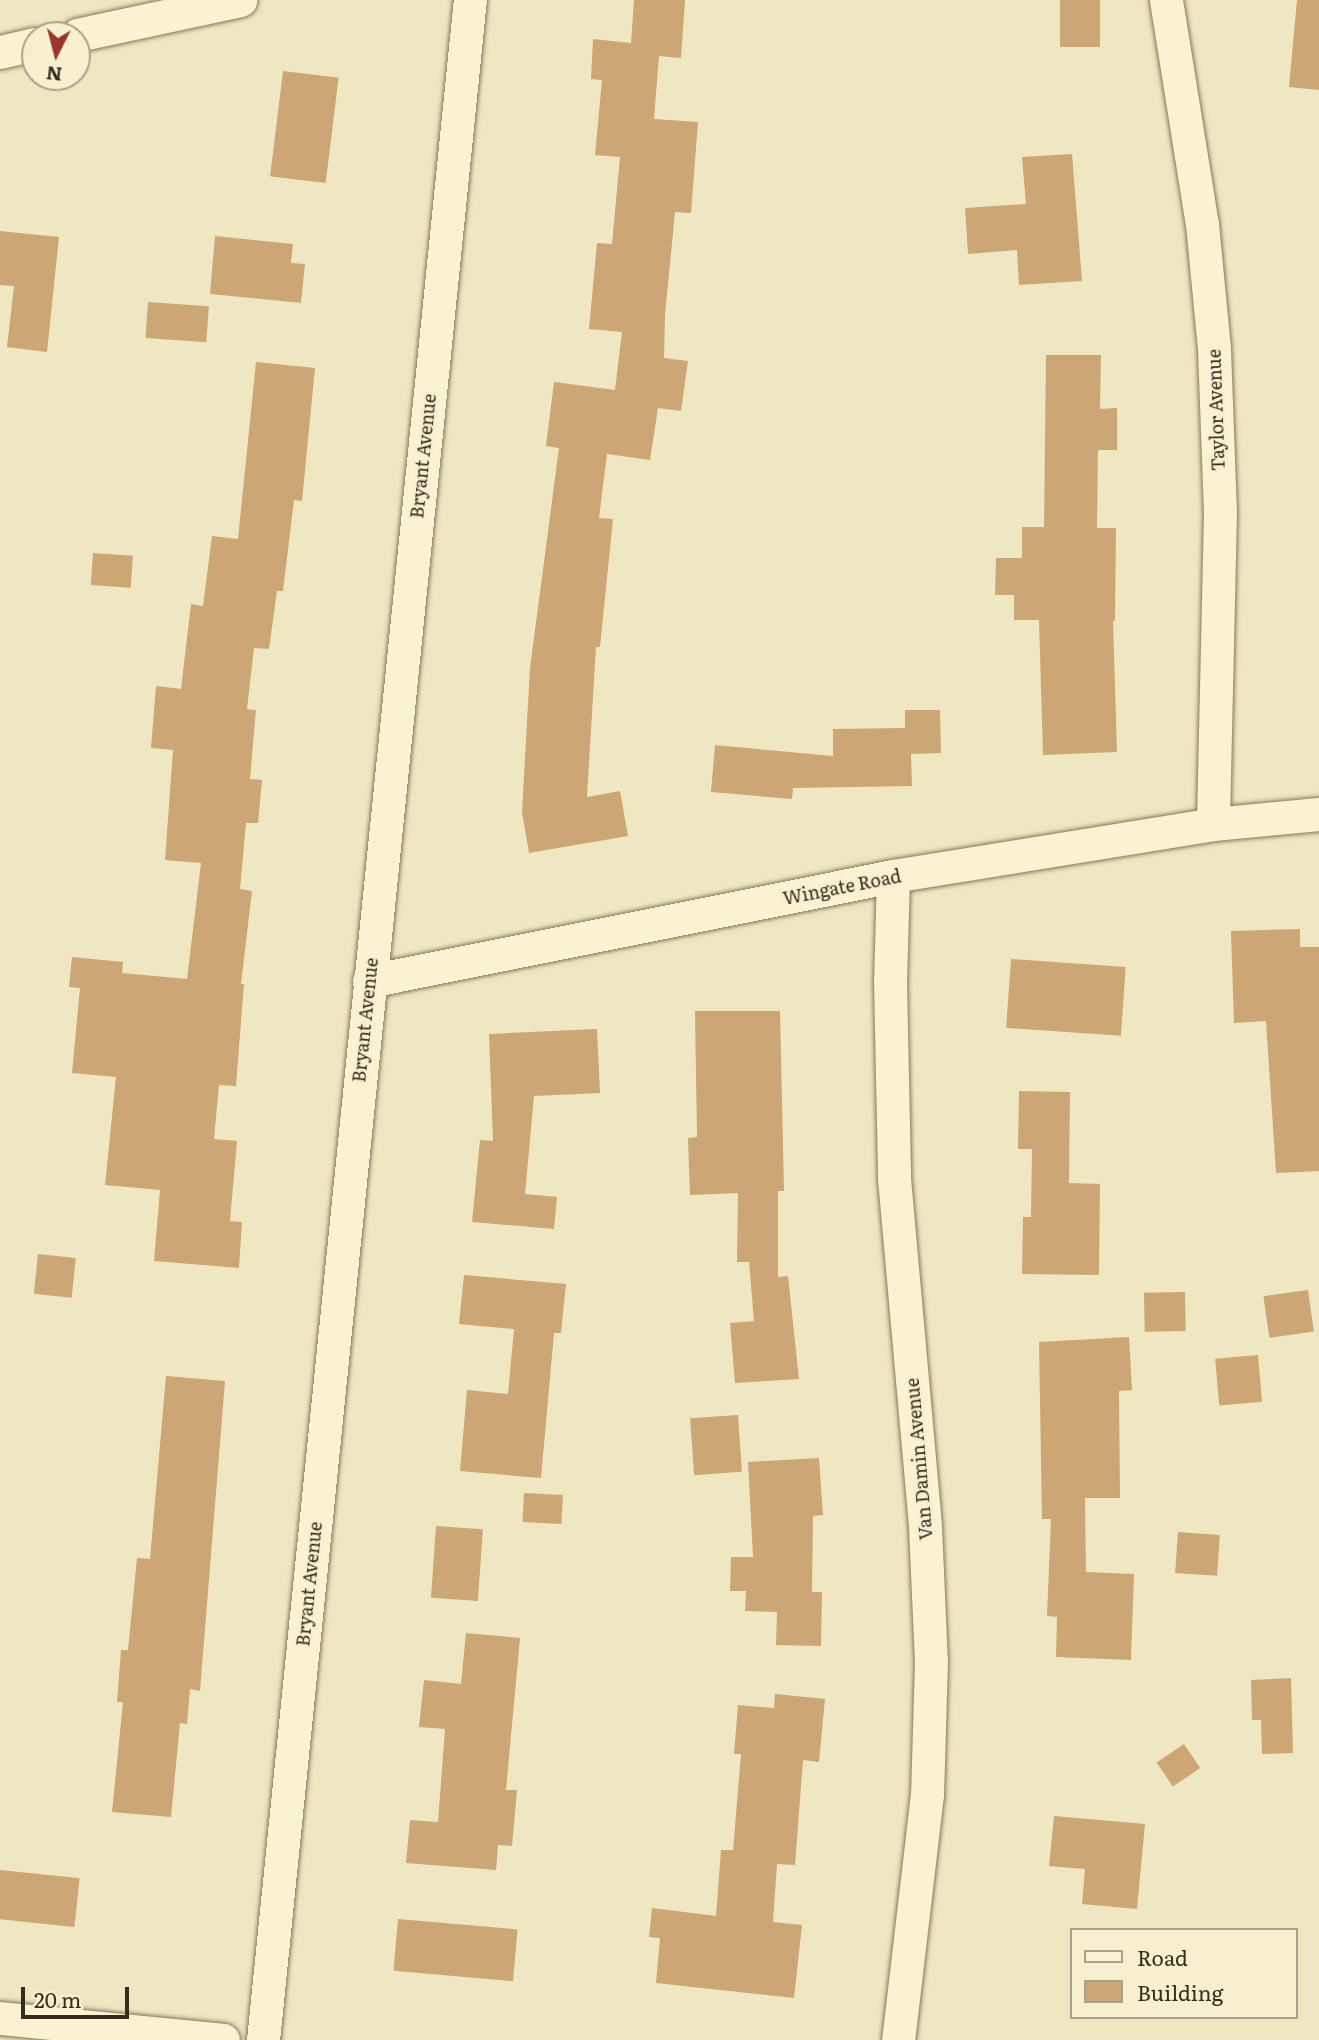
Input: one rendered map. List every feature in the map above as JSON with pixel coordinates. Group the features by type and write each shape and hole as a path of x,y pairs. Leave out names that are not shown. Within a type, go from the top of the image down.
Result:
{"street":[{"path":"91,32 240,0"},
{"name":"Bryant Avenue","path":"263,2040 470,0"},
{"name":"Taylor Avenue","path":"1166,0 1202,224 1214,349 1220,512 1213,824"},
{"path":"0,52 21,47"},
{"name":"Wingate Road","path":"369,981 893,876 1213,824 1319,814"},
{"name":"Van Damin Avenue","path":"893,876 890,993 894,1178 926,1526 931,1661 927,1794 898,2040"},
{"path":"0,2018 223,2040"}],"building":[{"path":"634,0 685,0 681,58 659,56 654,119 698,122 691,213 675,212 665,315 664,358 688,361 681,411 658,408 650,460 607,454 599,518 613,519 600,647 596,647 587,797 620,791 628,836 529,853 522,812 530,668 559,448 546,446 554,382 615,390 622,332 589,329 597,243 612,244 620,157 595,155 602,80 591,79 593,39 631,43"},
{"path":"1060,0 1100,0 1100,47 1060,47"},
{"path":"1297,0 1319,0 1319,90 1289,87"},
{"path":"283,71 339,78 326,183 270,176"},
{"path":"1072,154 1082,281 1019,285 1017,250 968,254 965,208 1026,204 1022,157"},
{"path":"0,231 59,237 47,352 7,347 14,286 0,285"},
{"path":"215,236 293,244 291,263 305,264 301,303 210,294"},
{"path":"148,302 209,306 206,342 145,338"},
{"path":"1046,355 1101,355 1100,409 1117,408 1117,450 1098,450 1097,528 1116,528 1113,621 1117,752 1043,755 1039,620 1014,620 1014,595 995,595 996,558 1022,558 1022,527 1044,527"},
{"path":"256,362 315,368 302,501 294,500 283,591 277,591 269,649 254,648 247,709 256,710 250,779 262,780 258,823 246,823 240,889 252,891 241,984 244,984 236,1086 219,1085 214,1139 237,1141 230,1221 242,1222 239,1268 154,1261 160,1190 105,1185 116,1077 72,1073 80,988 69,987 72,957 123,962 122,973 187,979 201,863 165,860 173,750 151,748 156,686 181,689 191,604 203,606 212,536 238,539"},
{"path":"93,553 133,556 131,588 91,585"},
{"path":"905,710 940,710 941,753 911,754 912,786 793,788 792,799 711,792 715,745 833,756 833,729 905,728"},
{"path":"1300,929 1300,947 1319,947 1319,1171 1276,1173 1266,1021 1234,1023 1231,931"},
{"path":"1011,959 1126,967 1121,1036 1006,1028"},
{"path":"695,1011 780,1011 784,1191 778,1191 778,1277 788,1276 799,1379 735,1383 730,1323 754,1321 749,1262 737,1262 738,1193 690,1195 688,1138 697,1137"},
{"path":"597,1029 600,1093 534,1096 525,1194 557,1197 554,1229 472,1222 480,1140 493,1141 489,1034"},
{"path":"1019,1091 1070,1092 1069,1183 1100,1184 1099,1275 1022,1274 1023,1217 1031,1217 1032,1149 1018,1149"},
{"path":"38,1254 76,1258 72,1298 34,1294"},
{"path":"464,1275 566,1284 561,1333 554,1333 541,1478 460,1471 467,1390 508,1394 514,1329 459,1324"},
{"path":"1308,1290 1314,1332 1269,1338 1263,1296"},
{"path":"1185,1292 1186,1331 1145,1332 1144,1293"},
{"path":"1129,1337 1132,1390 1119,1391 1120,1498 1085,1498 1086,1572 1134,1574 1131,1660 1056,1657 1057,1617 1047,1616 1051,1519 1042,1519 1039,1342"},
{"path":"1258,1355 1262,1402 1219,1406 1215,1359"},
{"path":"166,1376 225,1381 200,1691 190,1689 187,1724 180,1723 171,1817 112,1812 123,1702 117,1702 121,1650 128,1650 137,1558 150,1559"},
{"path":"738,1415 742,1472 694,1475 690,1418"},
{"path":"819,1458 823,1515 813,1516 812,1592 822,1592 821,1646 776,1645 777,1612 745,1611 746,1591 730,1591 731,1557 753,1557 748,1462"},
{"path":"524,1493 563,1495 561,1524 522,1522"},
{"path":"436,1526 483,1529 478,1601 431,1598"},
{"path":"1178,1532 1220,1535 1217,1576 1175,1573"},
{"path":"466,1633 520,1638 506,1790 517,1790 512,1846 498,1845 496,1870 406,1863 410,1820 438,1822 445,1729 419,1727 424,1680 461,1684"},
{"path":"1291,1678 1293,1753 1262,1754 1261,1720 1252,1720 1251,1680"},
{"path":"775,1694 825,1699 819,1762 803,1760 795,1865 777,1864 773,1922 802,1925 794,1998 656,1983 660,1938 649,1937 652,1908 716,1916 721,1850 733,1850 741,1754 734,1754 738,1705 774,1708"},
{"path":"1184,1744 1200,1768 1173,1786 1157,1762"},
{"path":"1054,1816 1145,1824 1137,1909 1082,1904 1085,1869 1049,1866"},
{"path":"0,1870 80,1878 74,1927 0,1919"},
{"path":"398,1919 518,1929 513,1981 393,1971"}]}
